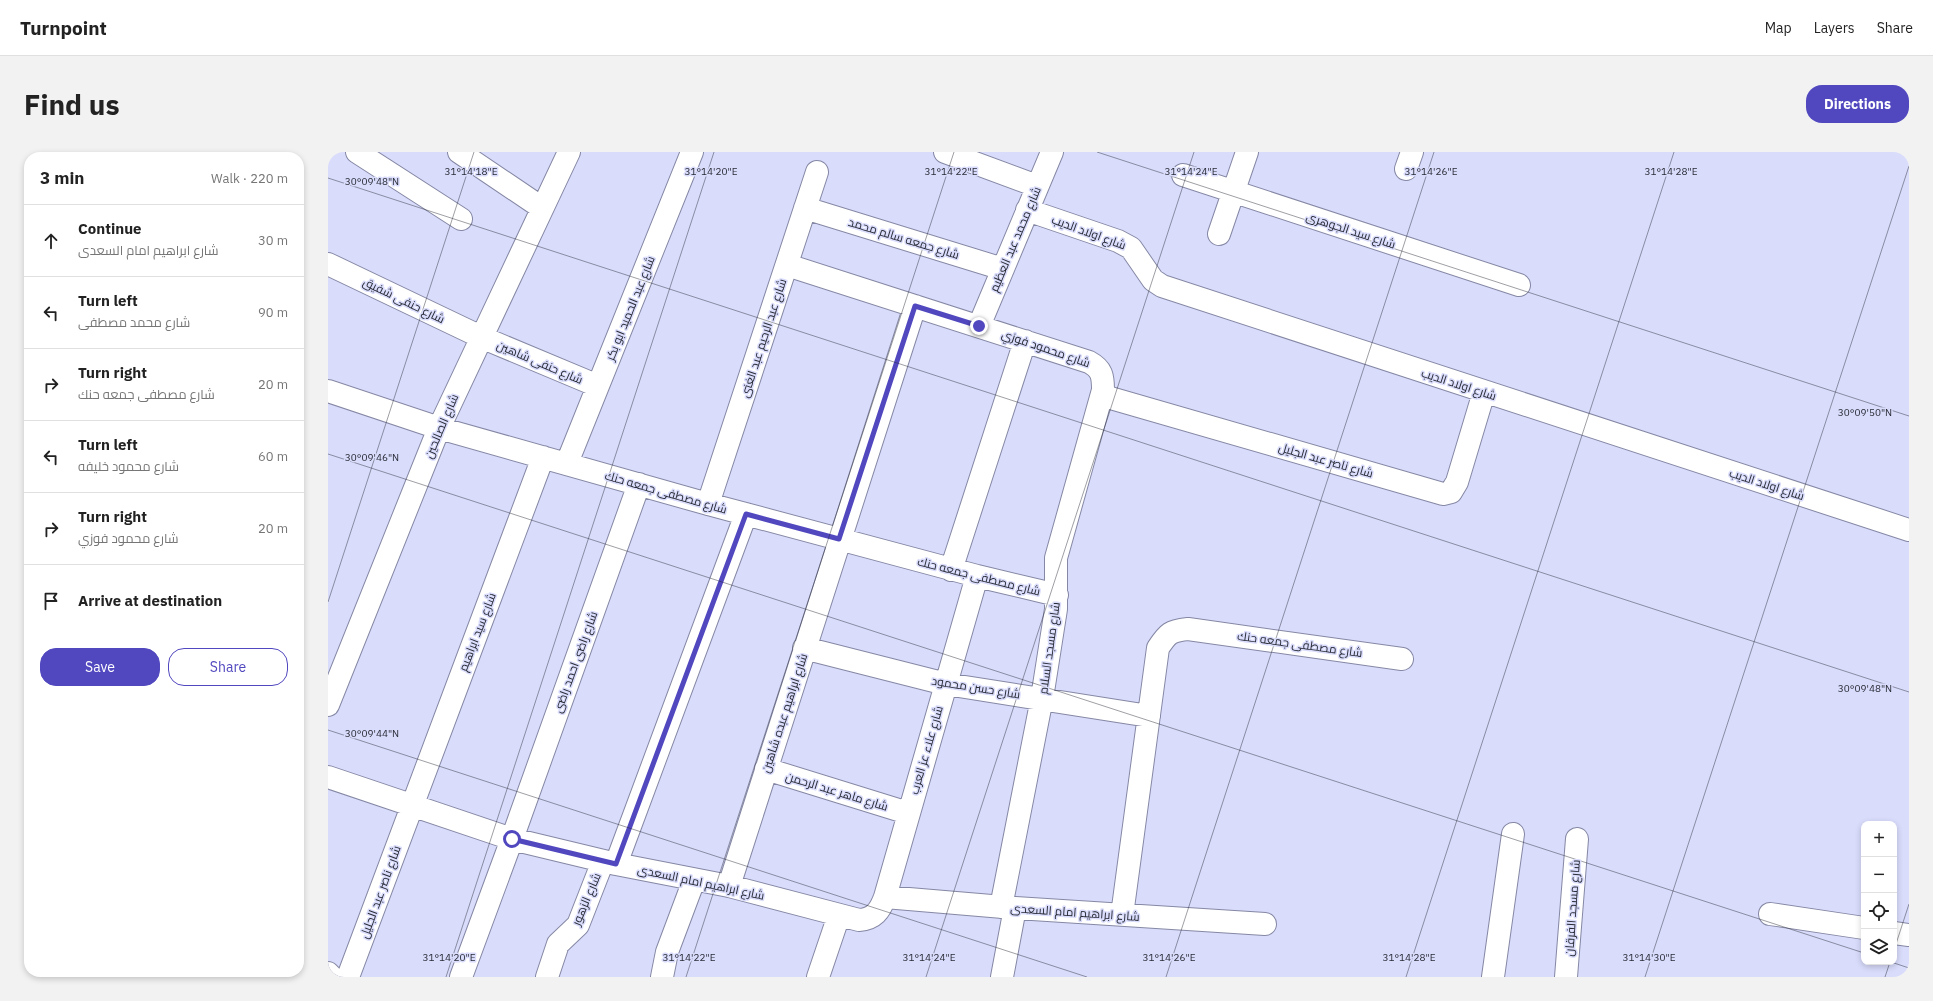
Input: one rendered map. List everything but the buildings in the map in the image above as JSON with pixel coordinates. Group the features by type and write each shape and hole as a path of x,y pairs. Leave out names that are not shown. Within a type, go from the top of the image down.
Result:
{"street":[{"path":"357,152 460,219"},
{"path":"459,152 542,208"},
{"name":"شارع الصالحين","path":"328,705 439,428 569,152"},
{"name":"شارع عبد الحميد ابو بكر","path":"567,463 692,152"},
{"path":"945,152 1037,186"},
{"name":"شارع محمد عبد العظيم","path":"979,326 1052,152"},
{"path":"1219,234 1247,152"},
{"name":"شارع عبد الرحيم عبد الغنى","path":"708,504 817,172"},
{"name":"شارع سيد الجوهرى","path":"1183,175 1520,285"},
{"name":"شارع جمعه سالم محمد","path":"805,208 1003,269"},
{"name":"شارع اولاد الديب","path":"1027,210 1118,241 1131,248 1153,280 1162,286 1909,530"},
{"name":"شارع حنفى شفيق","path":"328,264 481,337"},
{"name":"شارع محمود فوزي","path":"787,265 1090,362 1098,366 1102,374 1103,390"},
{"name":"شارع ابراهيم عبده شاهين","path":"728,886 915,306"},
{"name":"شارع حنفى شاهين","path":"481,337 598,386"},
{"path":"952,570 1025,341"},
{"name":"شارع ناصر عبد الجليل","path":"1103,390 1107,397 1443,494 1451,492 1457,482 1484,392"},
{"name":"شارع مسجد السلام","path":"1002,977 1008,908 1056,609 1056,558 1103,390"},
{"name":"شارع مصطفى جمعه حنك","path":"328,391 439,428 708,504 952,570 1057,595"},
{"name":"شارع سيد ابراهيم","path":"411,807 543,457"},
{"name":"شارع راضى احمد راضى","path":"461,977 639,484"},
{"name":"شارع الزهور","path":"546,977 558,944 578,924 609,862 746,514"},
{"name":"شارع علاء عز العرب","path":"869,919 882,907 976,576"},
{"name":"شارع مصطفى جمعه حنك","path":"1149,716 1158,648 1167,635 1174,631 1188,629 1402,659"},
{"name":"شارع حسن محمود","path":"804,648 946,684 1149,716"},
{"path":"1122,915 1149,716"},
{"name":"شارع ماهر عبد الرحمن","path":"766,769 908,813"},
{"name":"شارع ابراهيم امام السعدى","path":"328,778 411,807 512,839 609,862 728,886 859,920 869,919"},
{"name":"شارع ناصر عبد الجليل","path":"348,977 411,807"},
{"path":"1493,977 1513,834"},
{"name":"شارع مسجد الفرقان","path":"1566,977 1577,839"},
{"path":"662,977 668,952 694,880"},
{"name":"شارع ابراهيم امام السعدى","path":"885,897 1008,908 1265,924"},
{"path":"1770,914 1861,928"},
{"path":"818,977 839,915"},
{"path":"1897,933 1909,935"},
{"path":"328,973 332,977"}],"route":[{"path":"512,839 616,864 746,514 839,539 915,306 979,326"}]}
